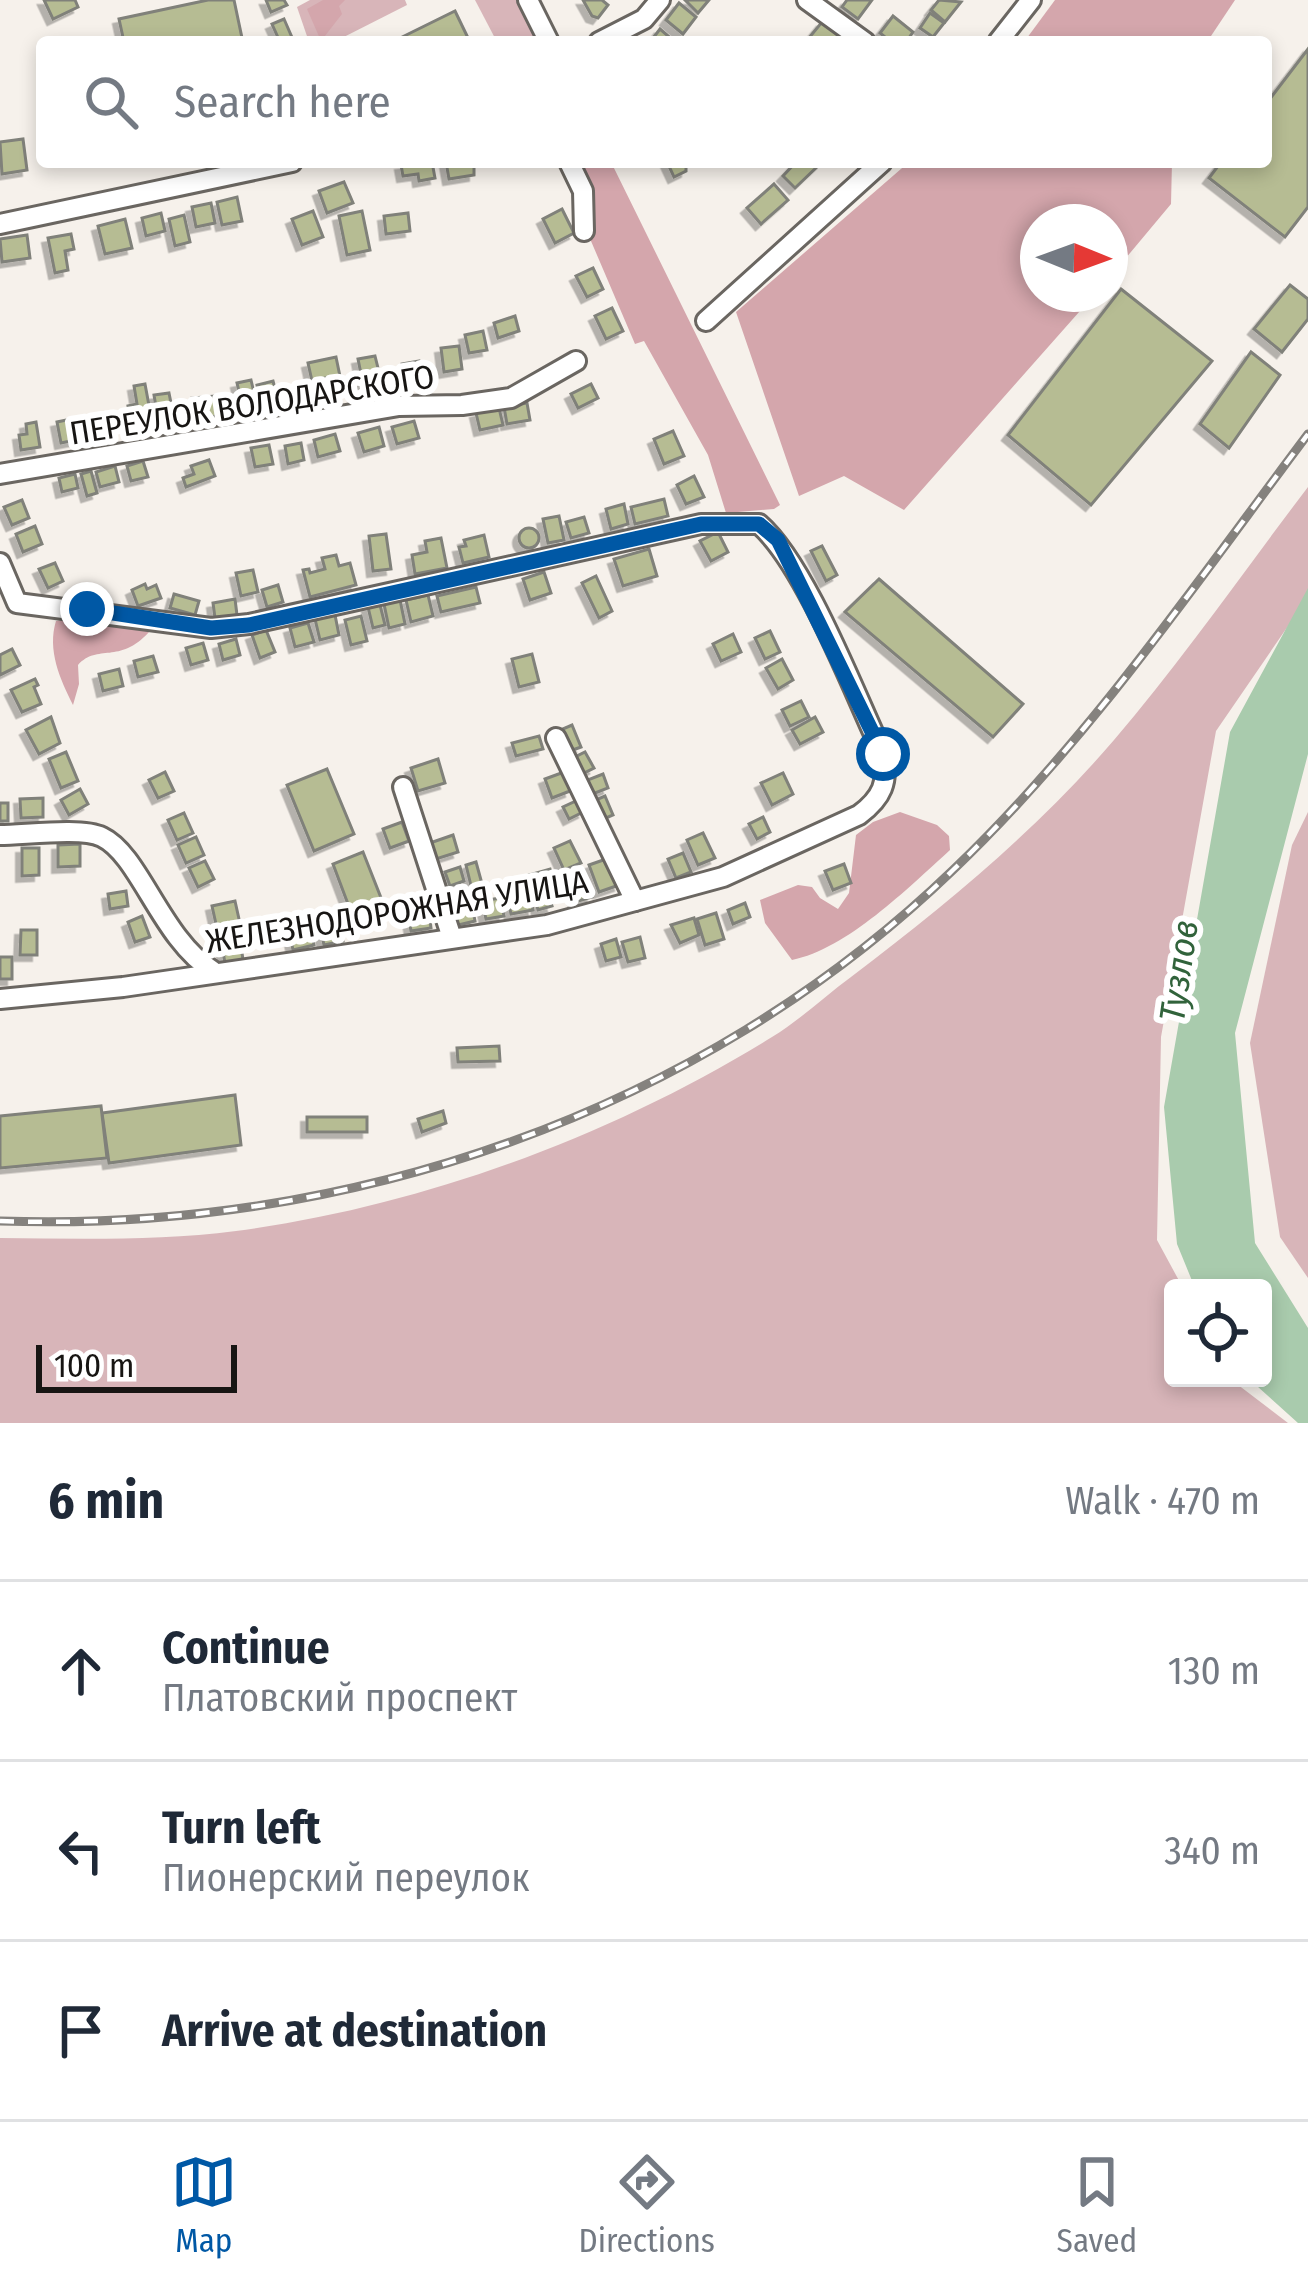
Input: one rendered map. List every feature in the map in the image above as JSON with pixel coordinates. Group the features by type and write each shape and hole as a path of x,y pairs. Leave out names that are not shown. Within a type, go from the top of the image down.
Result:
{"street":[{"path":"528,0 546,36"},
{"path":"611,36 644,19 660,0"},
{"path":"807,0 857,36"},
{"path":"1003,36 1031,0"},
{"path":"0,224 264,168"},
{"path":"572,168 583,191 584,231"},
{"path":"706,321 875,168"},
{"name":"ПЕРЕУЛОК ВОЛОДАРСКОГО","path":"0,474 399,406 511,398 576,361"},
{"name":"ЖЕЛЕЗНОДОРОЖНАЯ УЛИЦА","path":"0,563 17,603 211,628 249,625 701,524 759,524 778,540 883,754 886,771 884,789 859,815 723,877 547,925 123,987 0,999"},
{"path":"556,738 634,901"},
{"path":"403,787 452,938"},
{"path":"0,835 99,835 120,849 174,937 192,958 213,971"}],"shaded area":[{"path":"310,0 405,0 407,5 346,36 307,36 297,7"},
{"path":"323,0 345,0 339,6 342,14 325,36 319,36 307,9"},
{"path":"475,0 525,0 543,36 494,36"},
{"path":"1055,0 1235,0 1211,36 1028,36"},
{"path":"577,168 614,168 780,505 726,513 708,455 644,341 635,344 588,234"},
{"path":"902,168 1172,168 1171,204 1128,255 1128,204 1020,204 1020,312 1079,312 904,510 844,476 799,496 736,312"},
{"path":"1308,487 1308,597 1216,731 1161,1037 1157,1240 1178,1279 1164,1279 1164,1387 1241,1387 1288,1423 0,1423 0,1238 207,1234 306,1220 446,1185 647,1106 772,1037 956,894 1054,805 1189,647"},
{"name":"Тузлов","path":"1308,588 1308,754 1235,1033 1255,1243 1308,1328 1308,1423 1298,1423 1258,1387 1272,1387 1272,1279 1191,1279 1177,1244 1164,1107 1230,732"},
{"path":"56,621 124,622 149,632 128,648 93,655 78,665 73,705 54,653"},
{"path":"900,812 937,825 949,836 950,850 855,930 813,954 792,960 765,923 760,900 798,885 812,887 838,909 849,893 856,835 873,822"},
{"path":"1308,812 1308,1278 1280,1237 1250,1043 1292,845"}],"building":[{"path":"44,0 75,0 78,7 53,19"},
{"path":"208,0 234,0 242,36 123,36 119,19"},
{"path":"266,0 284,0 287,5 271,12"},
{"path":"583,0 602,0 608,5 598,18"},
{"path":"685,0 709,0 698,13"},
{"path":"847,0 872,0 858,19 842,7"},
{"path":"939,0 961,2 945,22 931,10"},
{"path":"679,3 696,17 683,34 666,20"},
{"path":"455,11 467,36 404,36"},
{"path":"930,13 944,23 934,36 920,28"},
{"path":"893,16 913,32 910,36 880,33"},
{"path":"284,19 291,36 277,36 272,24"},
{"path":"822,22 840,36 810,36"},
{"path":"1308,49 1308,207 1285,237 1209,178 1216,168 1272,168 1272,96"},
{"path":"23,139 27,170 2,174 0,142"},
{"path":"402,168 433,168 435,178 419,181 418,174 403,176"},
{"path":"447,168 474,168 474,175 449,179"},
{"path":"670,168 686,168 686,171 674,177"},
{"path":"790,168 816,168 795,188 783,176"},
{"path":"344,182 353,203 327,213 319,191"},
{"path":"774,184 788,200 761,224 747,208"},
{"path":"237,197 242,221 222,225 217,202"},
{"path":"211,203 215,223 196,227 192,207"},
{"path":"562,209 574,233 555,243 543,219"},
{"path":"313,211 323,237 302,245 292,219"},
{"path":"362,211 370,250 347,255 339,216"},
{"path":"161,213 165,231 146,236 142,218"},
{"path":"408,213 410,231 386,234 384,216"},
{"path":"184,215 190,242 175,246 169,219"},
{"path":"125,219 132,248 105,254 98,226"},
{"path":"71,234 74,249 65,251 68,270 55,273 48,238"},
{"path":"27,235 30,258 2,262 0,239"},
{"path":"593,268 603,289 587,297 576,276"},
{"path":"1290,285 1308,299 1308,319 1282,352 1254,329"},
{"path":"1128,295 1212,361 1091,505 1008,435 1103,312 1128,312"},
{"path":"612,308 623,331 606,339 595,316"},
{"path":"515,316 519,331 498,338 494,323"},
{"path":"483,331 487,350 469,353 465,335"},
{"path":"459,346 462,369 444,372 441,348"},
{"path":"1251,352 1280,375 1229,448 1200,424"},
{"path":"375,356 381,380 363,384 358,359"},
{"path":"336,357 342,386 327,389 325,378 312,381 308,363"},
{"path":"419,361 421,375 404,378 402,364"},
{"path":"251,380 256,401 242,404 237,383"},
{"path":"273,381 279,404 262,408 257,385"},
{"path":"145,384 153,427 133,431 128,406 137,404 134,386"},
{"path":"591,384 598,398 578,408 571,394"},
{"path":"169,393 172,408 186,406 188,420 159,425 154,395"},
{"path":"214,396 217,416 195,419 192,398"},
{"path":"527,403 530,420 507,424 504,407"},
{"path":"499,408 503,425 480,430 476,413"},
{"path":"107,414 110,429 82,434 79,419"},
{"path":"76,418 80,439 61,443 57,422"},
{"path":"414,421 419,438 397,444 392,427"},
{"path":"36,422 40,447 21,450 19,435 27,434 26,424"},
{"path":"379,427 384,446 364,452 358,433"},
{"path":"673,431 684,456 664,464 654,439"},
{"path":"335,434 340,451 318,457 314,440"},
{"path":"301,443 304,460 288,464 285,446"},
{"path":"269,445 273,464 255,467 251,448"},
{"path":"209,460 215,476 186,487 183,478 194,474 191,466"},
{"path":"143,461 148,477 131,481 127,466"},
{"path":"115,466 119,482 100,487 96,472"},
{"path":"91,471 97,493 87,496 81,474"},
{"path":"75,474 78,488 62,492 59,478"},
{"path":"694,476 704,497 686,504 677,485"},
{"path":"664,499 668,516 635,524 631,507"},
{"path":"22,500 29,518 12,525 4,507"},
{"path":"624,504 628,524 611,529 606,509"},
{"path":"559,516 564,540 548,543 543,519"},
{"path":"584,517 589,533 571,538 566,522"},
{"path":"35,526 42,544 23,552 16,534"},
{"path":"529,528 539,538 529,548 519,538"},
{"path":"718,532 728,552 711,561 700,541"},
{"path":"386,534 391,569 373,571 369,536"},
{"path":"484,535 489,557 463,563 459,547 466,546 464,540"},
{"path":"441,538 447,568 415,574 412,555 427,552 425,541"},
{"path":"822,546 837,575 826,581 811,551"},
{"path":"649,549 657,576 623,586 614,559"},
{"path":"336,555 339,566 350,563 356,585 310,597 303,570 325,569 322,558"},
{"path":"55,563 63,581 48,588 39,569"},
{"path":"253,570 258,592 241,596 236,573"},
{"path":"544,572 551,593 530,600 523,579"},
{"path":"596,576 612,611 599,618 582,583"},
{"path":"879,579 1023,704 993,737 845,612"},
{"path":"145,584 147,589 156,585 161,598 138,606 132,590"},
{"path":"278,585 283,602 267,607 262,590"},
{"path":"476,587 480,603 441,612 437,596"},
{"path":"174,594 199,601 195,615 170,608"},
{"path":"428,595 433,616 411,622 406,600"},
{"path":"235,599 237,615 215,618 213,603"},
{"path":"400,600 405,624 389,628 384,604"},
{"path":"380,605 385,625 373,628 368,607"},
{"path":"335,615 339,635 320,640 315,619"},
{"path":"361,616 367,641 351,645 345,620"},
{"path":"308,623 314,642 295,647 290,628"},
{"path":"266,630 275,652 260,658 252,635"},
{"path":"770,631 780,652 765,659 755,638"},
{"path":"733,634 741,652 721,661 713,644"},
{"path":"236,639 240,655 223,660 219,644"},
{"path":"203,643 208,660 191,665 186,648"},
{"path":"12,649 20,665 0,675 0,655"},
{"path":"532,654 539,682 519,687 512,659"},
{"path":"153,656 158,672 138,677 134,661"},
{"path":"782,659 793,680 778,689 766,668"},
{"path":"119,669 123,686 103,691 99,674"},
{"path":"35,679 41,704 22,712 11,690"},
{"path":"801,701 809,717 790,726 782,710"},
{"path":"51,717 60,743 39,754 26,730"},
{"path":"815,717 823,732 800,744 792,730"},
{"path":"572,725 581,747 567,752 558,731"},
{"path":"539,736 543,749 516,756 512,743"},
{"path":"66,752 78,781 61,788 49,759"},
{"path":"585,752 594,768 580,775 571,759"},
{"path":"438,759 445,783 418,791 411,768"},
{"path":"327,769 354,834 314,851 287,785"},
{"path":"165,772 174,791 158,798 149,780"},
{"path":"564,772 570,791 552,798 545,779"},
{"path":"783,773 793,794 772,805 761,783"},
{"path":"603,774 608,788 590,795 585,781"},
{"path":"80,789 88,804 69,815 61,800"},
{"path":"605,796 613,815 599,821 591,802"},
{"path":"43,798 43,817 21,818 20,799"},
{"path":"578,800 583,812 569,819 563,807"},
{"path":"0,803 8,803 8,821 0,821"},
{"path":"184,813 193,833 177,840 168,820"},
{"path":"763,817 770,832 757,839 749,824"},
{"path":"402,822 409,841 390,848 383,829"},
{"path":"703,833 715,858 698,865 687,840"},
{"path":"453,835 458,852 436,859 430,843"},
{"path":"196,837 204,855 186,863 178,845"},
{"path":"570,841 581,863 564,870 554,848"},
{"path":"80,844 80,866 58,867 58,845"},
{"path":"22,848 39,848 39,875 22,876"},
{"path":"363,852 385,908 354,920 333,864"},
{"path":"683,853 691,872 676,878 668,859"},
{"path":"609,858 619,885 599,892 589,865"},
{"path":"205,861 214,879 198,887 189,868"},
{"path":"476,862 484,891 473,894 466,865"},
{"path":"844,864 851,883 833,890 825,871"},
{"path":"460,867 464,881 450,886 445,872"},
{"path":"550,869 555,888 547,890 552,906 538,910 529,875"},
{"path":"587,881 592,897 575,902 570,887"},
{"path":"529,890 533,910 511,914 507,895"},
{"path":"126,891 128,906 110,909 108,894"},
{"path":"500,898 504,916 486,919 482,901"},
{"path":"235,901 241,928 218,933 212,906"},
{"path":"745,903 750,917 733,924 728,910"},
{"path":"472,905 475,921 454,926 451,909"},
{"path":"429,911 431,928 411,931 408,914"},
{"path":"716,913 724,939 705,945 697,919"},
{"path":"142,916 150,937 135,942 128,922"},
{"path":"694,918 699,935 680,943 671,925"},
{"path":"339,919 343,941 324,945 319,923"},
{"path":"310,922 314,945 293,950 288,926"},
{"path":"21,930 37,930 37,955 20,955"},
{"path":"640,937 645,958 628,962 622,942"},
{"path":"240,938 243,960 225,963 221,941"},
{"path":"616,939 621,957 606,961 601,944"},
{"path":"0,957 12,957 12,979 0,979"},
{"path":"499,1046 500,1061 458,1062 457,1048"},
{"path":"235,1095 241,1145 109,1163 102,1113"},
{"path":"101,1106 107,1158 0,1168 0,1116"},
{"path":"443,1111 446,1123 422,1132 418,1119"},
{"path":"307,1117 367,1117 367,1132 307,1132"}],"railway":[{"path":"0,1221 130,1219 260,1206 387,1180 512,1142 632,1091 746,1029 854,956 953,870 1002,820 1139,660 1308,434"}],"route":[{"path":"87,609 211,628 249,625 701,524 759,524 778,540 883,754"}]}
